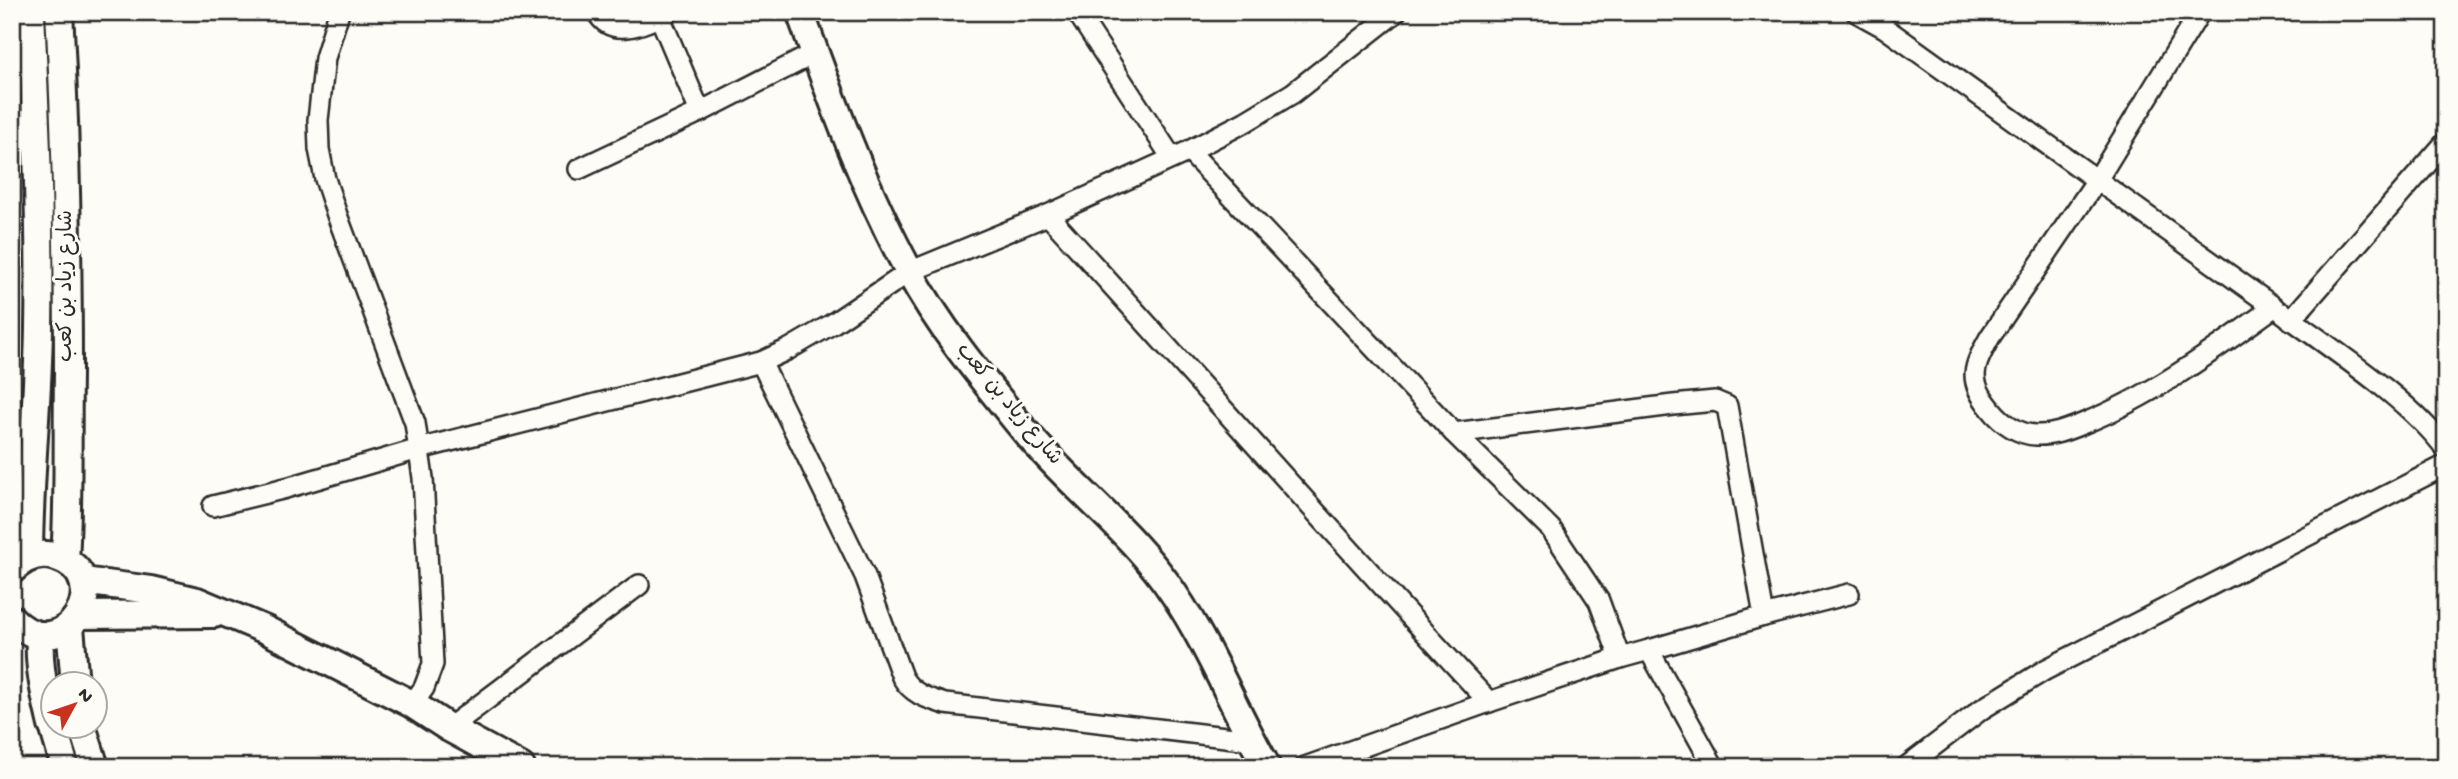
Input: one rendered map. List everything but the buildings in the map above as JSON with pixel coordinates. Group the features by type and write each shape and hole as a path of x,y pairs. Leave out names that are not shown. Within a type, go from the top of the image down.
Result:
{"street":[{"name":"شارع زياد بن كعب","path":"20,564 29,499 39,329 38,176 31,12"},
{"name":"شارع زياد بن كعب","path":"59,12 65,117 68,284 68,510 65,560"},
{"path":"339,12 326,58 318,121 319,149 325,179 337,215 407,397 415,424 423,478 433,664 424,688 412,705"},
{"path":"597,12 600,19 611,27 626,28 665,15 700,113"},
{"name":"شارع زياد بن كعب","path":"800,12 854,156 909,272 945,329 1004,405 1033,440 1149,560 1174,593 1231,694 1264,766"},
{"path":"1077,12 1181,154 1558,539 1600,601 1620,658"},
{"path":"213,506 286,488 419,449 761,362 832,324 909,272 1048,215 1181,154 1276,104 1396,12"},
{"path":"1856,12 1885,28 2365,374 2404,406 2446,449"},
{"path":"2200,12 2097,180 1990,337 1979,357 1975,373 1976,390 1993,412 2018,431 2046,435 2107,414 2179,375 2274,307"},
{"path":"579,169 700,113 815,53"},
{"path":"2291,320 2446,142"},
{"path":"1048,215 1251,438 1344,546 1489,702"},
{"path":"761,362 864,576 908,688 920,696 945,705 1251,740"},
{"path":"1454,433 1673,405 1715,401 1725,403 1729,409 1764,616"},
{"path":"1906,767 1982,709 2045,670 2446,465"},
{"path":"20,564 47,554 65,560 75,568 83,581 85,598 75,621 75,670"},
{"path":"83,581 151,590 197,601 266,630 412,705 505,764"},
{"path":"449,728 639,584"},
{"path":"1306,767 1620,658 1849,594"},
{"path":"12,619 25,630 40,635 56,634 75,621 226,613"},
{"path":"40,635 40,670"},
{"path":"1649,650 1714,767"},
{"path":"57,740 65,767"},
{"path":"86,740 95,767"}]}
